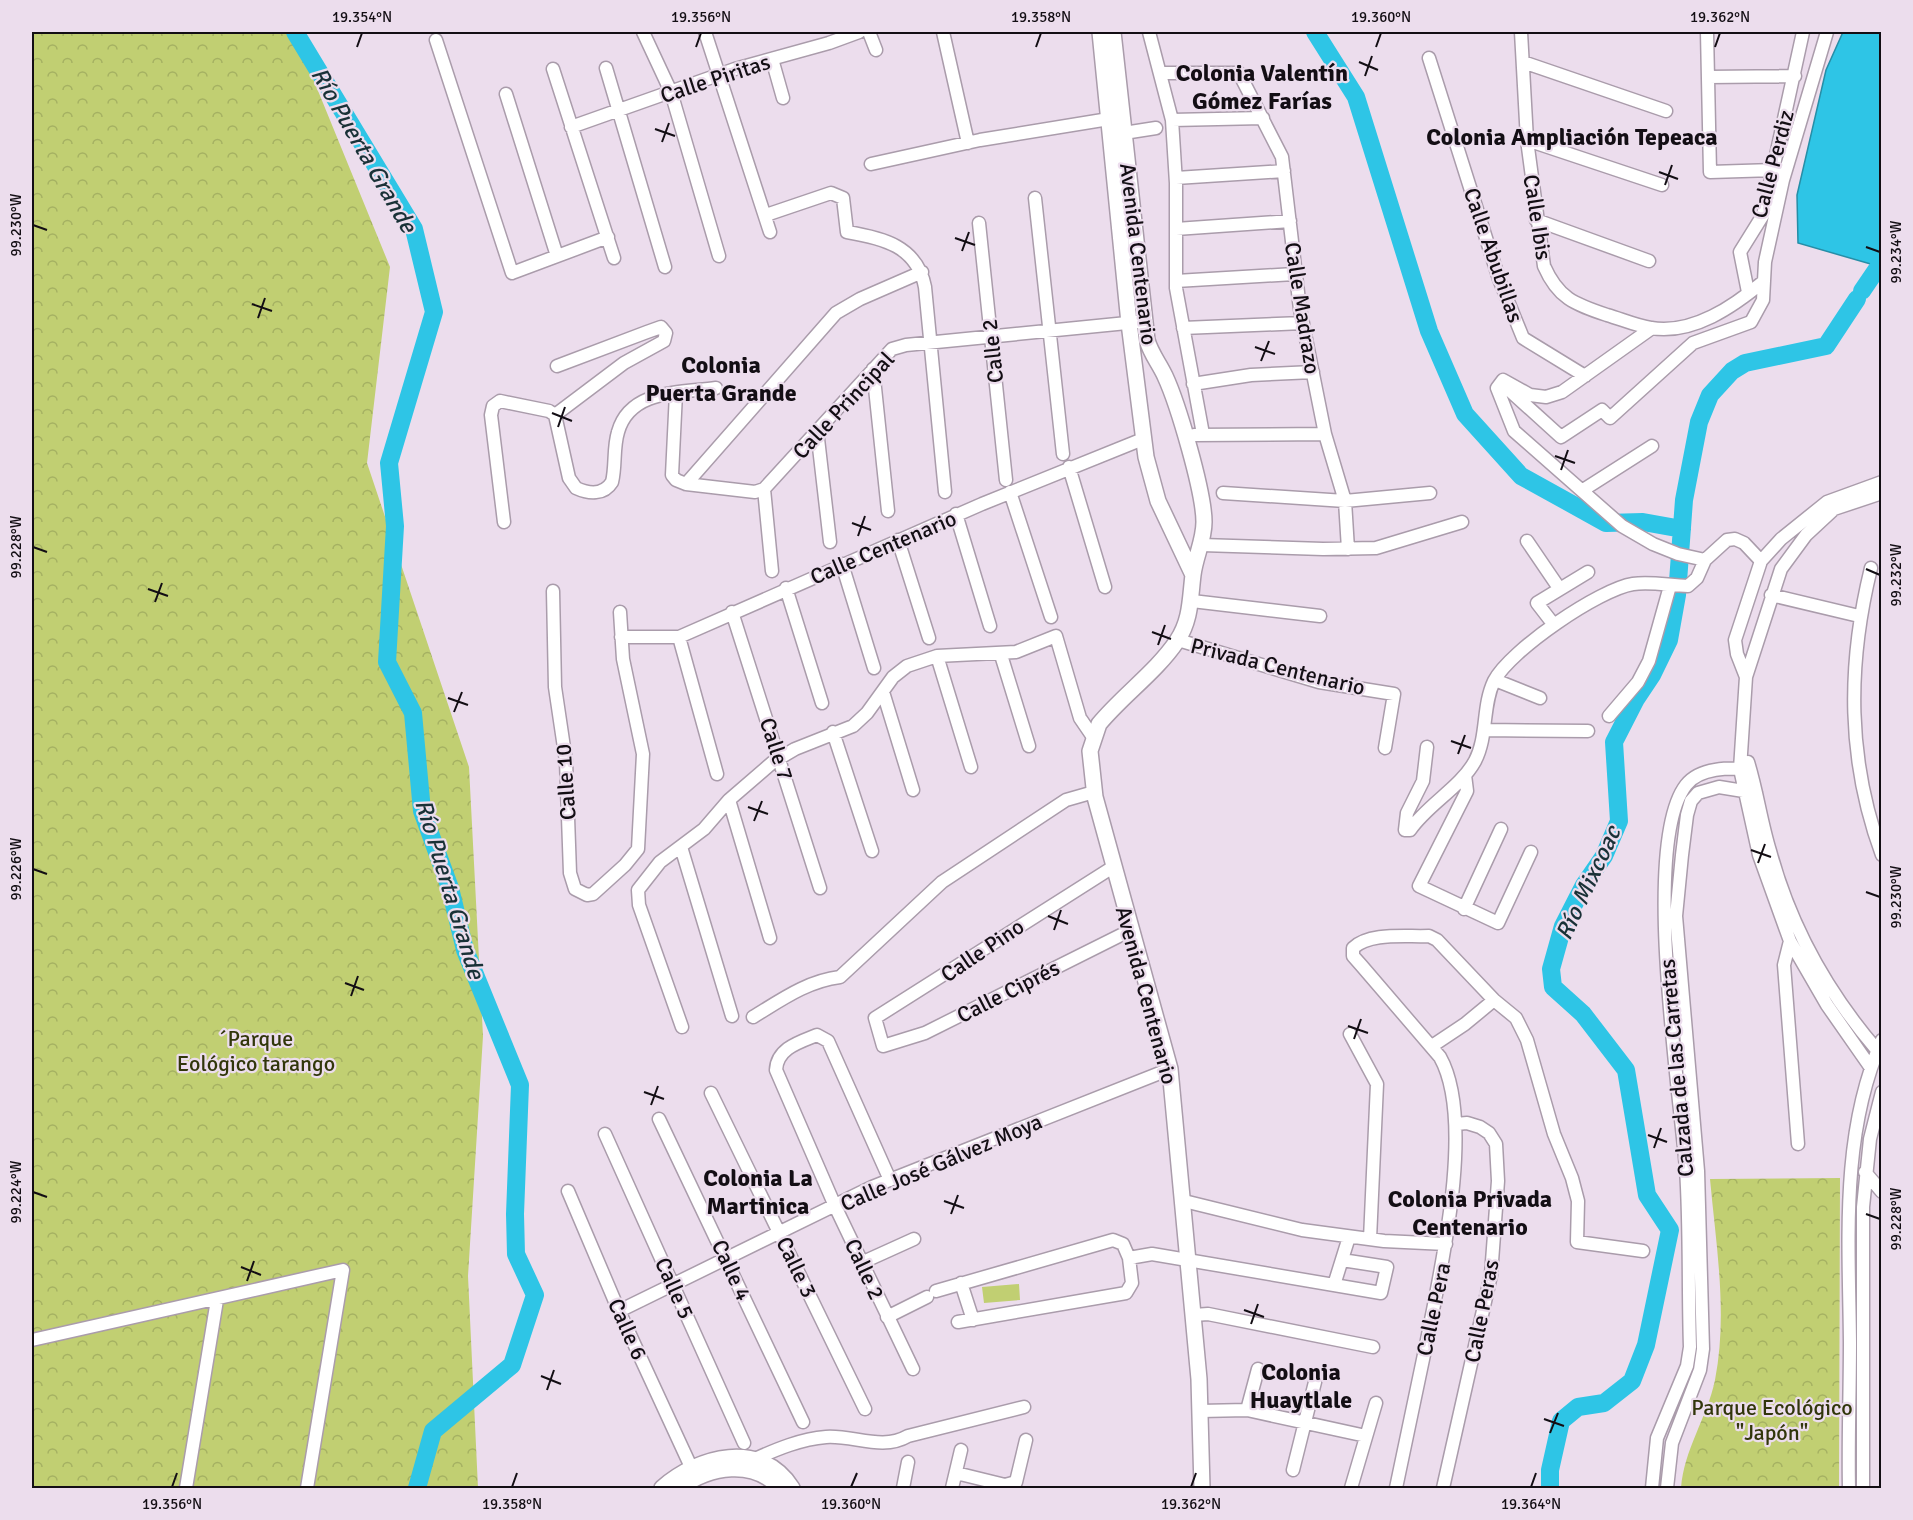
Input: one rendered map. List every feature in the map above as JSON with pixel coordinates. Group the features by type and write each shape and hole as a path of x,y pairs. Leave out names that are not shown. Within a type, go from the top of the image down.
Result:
{"main road":[{"name":"Avenida Centenario","path":"1100,32 1116,118 1124,133 1145,321 1152,355 1165,376 1184,436 1203,510 1202,545 1192,575 1192,602 1178,640 1163,659 1108,714 1093,737 1090,751 1094,794 1170,1069 1194,1316 1202,1482"},
{"name":"Avenida Centenario","path":"1113,32 1129,323 1135,357 1143,439 1150,480 1192,575"},
{"path":"1135,357 1152,355"},
{"path":"662,1488 691,1467 726,1457 755,1459 776,1470 792,1488"},
{"path":"680,1488 704,1474 731,1469 762,1475 780,1488"},
{"path":"1194,1488 1202,1482"}],"street":[{"path":"643,32 671,92 719,256"},
{"path":"705,32 770,232"},
{"name":"Calle Piritas","path":"571,127 719,75 859,32"},
{"path":"869,32 876,51"},
{"path":"943,32 968,143"},
{"path":"1149,32 1172,120 1176,178 1176,281 1203,434"},
{"name":"Calle Ibis","path":"1521,32 1527,140 1536,220 1544,266 1561,295 1590,309 1652,328 1698,322 1727,309 1756,287"},
{"path":"1707,32 1710,172 1774,170"},
{"name":"Calle Perdiz","path":"1756,287 1740,252 1763,215 1803,32"},
{"name":"Calle Perdiz","path":"1756,287 1765,262 1783,180 1827,32"},
{"path":"436,40 512,273 608,237"},
{"name":"Calle Abubillas","path":"1429,58 1499,279 1523,338 1585,376"},
{"path":"772,59 783,98"},
{"path":"1523,62 1666,111"},
{"path":"606,68 665,267"},
{"path":"553,69 614,258"},
{"name":"Calle Madrazo","path":"1160,73 1239,73 1282,157 1294,274 1325,434 1346,501 1348,549"},
{"path":"1708,77 1795,76"},
{"path":"506,94 557,256"},
{"path":"871,164 968,143 1116,118"},
{"path":"1172,120 1263,118"},
{"path":"1124,133 1156,128"},
{"path":"1527,140 1662,185"},
{"path":"1176,178 1284,171"},
{"path":"766,216 831,193 837,194 843,198 847,232 879,238 913,257 922,272 945,492"},
{"path":"1035,198 1063,454"},
{"path":"1536,220 1649,261"},
{"path":"1176,229 1290,221"},
{"name":"Calle 2","path":"979,223 1008,486 1051,617"},
{"path":"686,484 836,314 860,299 922,272"},
{"path":"1176,281 1294,274"},
{"path":"1501,382 1557,436 1563,437 1602,410 1610,418 1693,343 1751,322 1763,300 1756,287"},
{"name":"Calle Principal","path":"764,489 892,350 906,345 1145,321"},
{"path":"1183,328 1303,323"},
{"path":"555,415 624,363 664,341 666,333 661,327 557,366"},
{"path":"1652,328 1562,392 1546,397 1530,395 1508,381 1501,382 1497,388 1514,431 1622,526 1637,537 1677,554 1704,560"},
{"path":"873,369 888,511"},
{"path":"1193,384 1251,375 1313,372"},
{"path":"504,522 490,415 493,406 500,401 549,411 555,415 569,478 576,488 599,492 608,489 612,482 618,432 624,417 644,400 656,395 716,388"},
{"path":"676,393 672,475 676,480 686,484 755,492 764,489 772,571"},
{"path":"817,430 830,542"},
{"path":"1184,436 1325,434"},
{"name":"Calle Centenario","path":"621,637 679,637 957,514 1008,486 1070,467 1143,439"},
{"path":"1588,494 1652,446"},
{"path":"1070,467 1105,587"},
{"path":"1746,677 1737,654 1735,640 1761,561 1781,539 1827,502 1881,482"},
{"path":"1223,493 1346,501 1430,493"},
{"path":"1871,1068 1816,988 1790,940 1759,855 1743,749 1746,677 1781,569 1806,535 1834,509 1881,493"},
{"path":"957,514 990,626"},
{"path":"1202,545 1376,548 1462,522"},
{"path":"1427,747 1423,781 1407,813 1405,830 1410,830 1421,815 1465,775 1475,760 1484,730 1488,696 1494,680 1526,644 1616,589 1635,584 1688,586 1697,578 1704,560 1727,540 1735,539 1744,543 1761,561"},
{"path":"898,540 929,638"},
{"path":"1527,541 1559,588"},
{"path":"842,564 874,668"},
{"path":"1871,568 1859,616 1852,701 1865,797 1881,855"},
{"path":"1554,625 1537,603 1588,572"},
{"path":"1609,716 1638,682 1649,661 1670,586"},
{"path":"786,588 822,703"},
{"name":"Calle 10","path":"553,591 555,687 566,761 570,873 575,889 587,895 593,894 625,865 638,849 643,754 621,637"},
{"path":"1771,595 1859,616"},
{"path":"1192,602 1320,616"},
{"path":"620,612 621,637"},
{"name":"Calle 7","path":"732,612 780,756 820,888"},
{"path":"682,1027 639,905 638,890 660,862 704,829 729,800 780,756 833,732 853,726 893,677 907,666 937,656 1001,655 1016,652 1056,636 1080,718 1093,737"},
{"path":"679,637 717,774"},
{"name":"Privada Centenario","path":"1178,640 1320,682 1394,694 1386,748"},
{"path":"1001,655 1029,746"},
{"path":"937,656 971,767"},
{"path":"1494,680 1540,698"},
{"path":"883,692 913,790"},
{"path":"1484,730 1588,731"},
{"path":"833,732 872,851"},
{"name":"Calzada de las Carretas","path":"1652,1488 1657,1438 1678,1388 1690,1347 1686,1171 1665,928 1669,841 1679,795 1687,784 1705,772 1745,769"},
{"path":"1465,775 1468,788 1419,886 1498,923 1531,852"},
{"name":"Calzada de las Carretas","path":"1667,1488 1672,1443 1700,1370 1703,1349 1698,1171 1676,916 1682,855 1687,815 1691,801 1698,793 1719,786 1749,792"},
{"path":"1749,792 1800,933 1821,974 1855,1025 1879,1045 1871,1068 1852,1161 1848,1219 1849,1488"},
{"path":"753,1017 795,991 823,979 840,976 942,882 1066,800 1094,794"},
{"path":"729,800 770,938"},
{"path":"1464,909 1500,829"},
{"path":"681,847 732,1016"},
{"name":"Calle Pino","path":"883,1046 875,1018 1113,867"},
{"name":"Calle Ciprés","path":"883,1046 925,1033 1131,930"},
{"name":"Calle Pera","path":"1396,1488 1446,1244 1456,1124 1448,1071 1432,1046 1353,956 1353,948 1361,940 1429,936 1437,940 1494,1000"},
{"path":"1790,940 1784,965 1798,1144"},
{"path":"1432,1046 1466,1024 1494,1000 1516,1018 1527,1040 1554,1134 1572,1178 1578,1201 1577,1242 1643,1251"},
{"path":"1350,1034 1377,1084 1370,1239"},
{"name":"Calle 2","path":"890,1180 828,1041 817,1035 789,1047 780,1056 776,1070 861,1263 913,1369"},
{"name":"Calle José Gálvez Moya","path":"619,1311 726,1257 890,1180 1170,1069"},
{"name":"Calle 3","path":"711,1094 781,1232 865,1409"},
{"path":"1863,1488 1863,1207 1865,1172 1881,1094"},
{"name":"Calle 4","path":"659,1119 803,1422"},
{"name":"Calle Peras","path":"1443,1488 1491,1275 1498,1170 1496,1144 1490,1133 1467,1123 1456,1124"},
{"name":"Calle 5","path":"605,1134 744,1443"},
{"path":"1865,1172 1881,1192"},
{"name":"Calle 6","path":"568,1191 619,1311 691,1467"},
{"path":"1184,1201 1302,1230 1370,1239 1446,1244"},
{"path":"1334,1285 1350,1237"},
{"path":"861,1263 914,1239"},
{"path":"887,1317 932,1294 961,1283 1113,1240 1123,1244 1130,1258 1132,1283 1126,1293 958,1322"},
{"path":"1130,1258 1152,1254 1381,1293 1387,1267 1342,1260"},
{"path":"32,1340 344,1270 307,1488"},
{"path":"961,1283 973,1320"},
{"path":"186,1488 217,1300"},
{"path":"1194,1316 1208,1314 1373,1347"},
{"path":"1247,1410 1258,1369"},
{"path":"1293,1470 1315,1382"},
{"path":"1351,1488 1376,1403"},
{"path":"755,1459 774,1450 812,1439 829,1437 878,1443 898,1440 1024,1407"},
{"path":"1200,1411 1247,1410 1366,1436"},
{"path":"956,1473 1005,1485 1016,1482 1026,1440"},
{"path":"952,1488 961,1450"},
{"path":"903,1488 908,1462"}],"green space":[{"name":"´Parque Eológico tarango","path":"32,32 294,32 390,267 367,463 469,767 483,1036 468,1276 478,1488 32,1488"},
{"name":"Parque Ecológico \"Japón\"","path":"1840,1178 1839,1488 1681,1488 1686,1460 1715,1380 1719,1355 1720,1280 1710,1179"},
{"path":"1019,1284 1020,1300 984,1303 982,1287"}],"water":[{"path":"1843,32 1881,32 1881,267 1798,243 1797,195 1826,70"}],"waterway":[{"name":"Río Puerta Grande","path":"295,32 414,229 434,312 389,463 395,526 387,662 413,713 422,811 450,888 465,950 520,1085 515,1214 516,1254 535,1295 512,1365 433,1431 417,1488"},
{"path":"1315,32 1356,97 1429,331 1465,414 1521,476 1606,523 1643,522 1682,529"},
{"name":"Río Mixcoac","path":"1862,291 1879,266"},
{"name":"Río Mixcoac","path":"1550,1488 1550,1470 1561,1421 1578,1407 1604,1403 1632,1381 1646,1345 1670,1230 1647,1195 1626,1070 1583,1014 1553,987 1551,969 1563,926 1584,885 1604,856 1619,821 1614,742 1669,640 1677,595 1684,500 1699,422 1710,395 1732,371 1745,363 1826,346 1857,299"}],"district":[{"name":"Colonia Valentín Gómez Farías","path":"1262,87"},
{"name":"Colonia Ampliación Tepeaca","path":"1572,137"},
{"name":"Colonia Puerta Grande","path":"721,379"},
{"name":"Colonia La Martinica","path":"758,1192"},
{"name":"Colonia Privada Centenario","path":"1470,1213"},
{"name":"Colonia Huaytlale","path":"1301,1386"}]}
